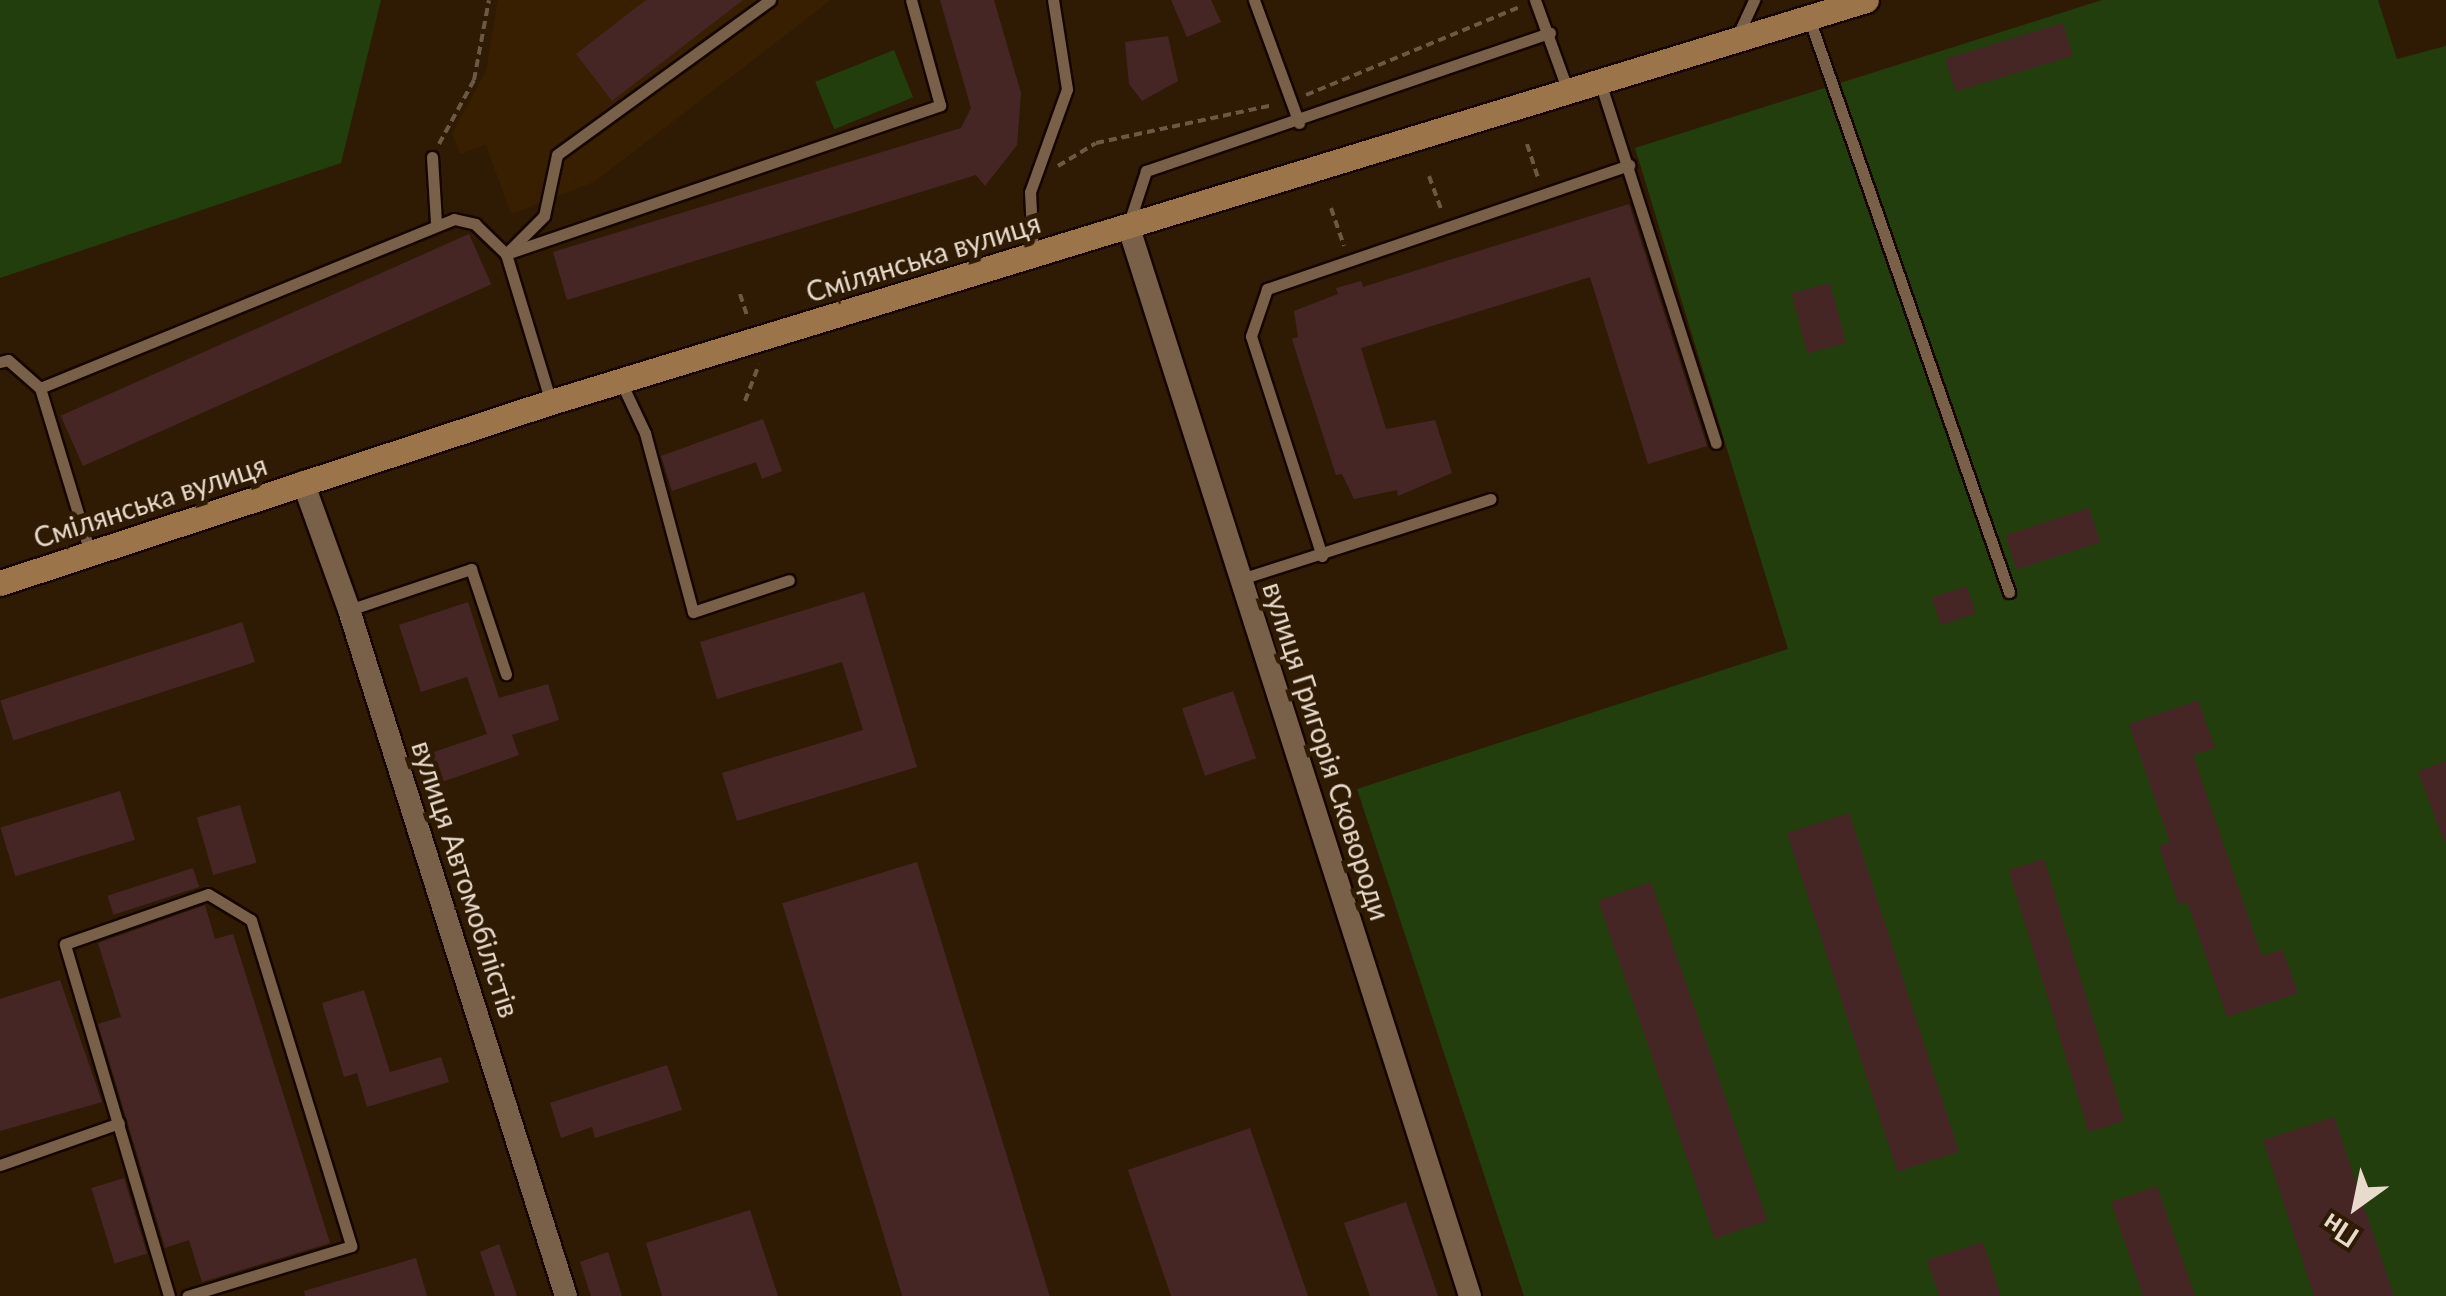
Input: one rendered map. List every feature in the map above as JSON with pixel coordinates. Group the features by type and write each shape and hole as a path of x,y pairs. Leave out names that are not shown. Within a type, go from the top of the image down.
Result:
{"main road":[{"name":"Смілянська вулиця","path":"0,582 620,380 1866,0"}],"street":[{"name":"вулиця Григорія Сковороди","path":"1128,225 1470,1296"},
{"name":"вулиця Автомобілістів","path":"302,482 350,610 566,1296"}],"lane":[{"path":"506,254 544,216 557,155 770,0"},
{"path":"506,254 940,104 912,0"},
{"path":"1033,254 1030,192 1068,88 1053,0"},
{"path":"1254,0 1299,123"},
{"path":"1535,0 1568,91"},
{"path":"1736,39 1754,0"},
{"path":"1808,18 2010,592"},
{"path":"1128,225 1146,171 1299,123 1550,33"},
{"path":"1600,82 1716,442"},
{"path":"432,157 436,222"},
{"path":"1322,556 1251,336 1266,289 1628,165"},
{"path":"40,388 436,222 475,224 506,254 551,402"},
{"path":"0,362 8,360 40,388 90,553"},
{"path":"620,380 645,434 693,612 789,580"},
{"path":"1240,579 1322,556 1490,499"},
{"path":"350,610 471,569 506,674"},
{"path":"169,1296 65,944 208,894 251,920 352,1246 186,1296"},
{"path":"0,1166 119,1123"}],"path":[{"path":"432,157 474,80 489,0"},
{"path":"1527,144 1543,194"},
{"path":"1429,176 1448,227"},
{"path":"1331,208 1350,260"},
{"path":"740,294 747,316"},
{"path":"745,400 761,360"}],"shaded area":[{"path":"498,0 831,0 594,182 511,214 486,145 460,154 452,134 486,71"}],"green space":[{"path":"0,0 381,0 341,163 0,278"},
{"path":"2102,0 2378,0 2397,59 2446,46 2446,1296 1524,1296 1357,789 1788,649 1635,148"},
{"path":"894,50 913,97 834,129 815,82"}],"building":[{"path":"646,0 743,0 612,101 576,54"},
{"path":"940,0 994,0 1021,93 1017,145 985,186 976,175 567,300 553,252 961,128 971,108"},
{"path":"1171,0 1211,0 1221,22 1187,37"},
{"path":"2063,23 2073,56 1955,91 1945,59"},
{"path":"1168,36 1178,81 1142,101 1129,84 1125,42"},
{"path":"1629,204 1707,446 1648,464 1590,277 1361,348 1386,429 1435,420 1452,473 1398,496 1397,490 1354,499 1342,474 1336,475 1302,371 1292,339 1298,337 1294,311 1338,294 1336,288 1361,281 1363,287"},
{"path":"469,234 491,284 83,466 61,416"},
{"path":"1830,283 1846,343 1807,353 1791,293"},
{"path":"763,419 782,471 762,479 756,462 672,491 661,456"},
{"path":"2089,508 2100,542 2016,569 2005,535"},
{"path":"1967,586 1976,614 1941,625 1932,597"},
{"path":"864,592 917,767 737,821 722,773 863,730 842,662 717,699 700,642"},
{"path":"468,602 499,698 548,684 559,720 512,735 519,755 442,782 431,753 487,734 467,677 421,692 399,625"},
{"path":"242,622 255,662 13,740 0,700"},
{"path":"1233,691 1256,758 1205,776 1182,709"},
{"path":"2198,700 2215,748 2193,755 2262,956 2282,949 2298,993 2227,1017 2187,902 2179,905 2159,846 2170,842 2129,724"},
{"path":"2446,761 2446,841 2444,842 2418,771"},
{"path":"120,791 135,840 15,876 0,828"},
{"path":"240,805 257,863 213,875 197,817"},
{"path":"1849,813 1959,1152 1897,1172 1787,833"},
{"path":"2044,859 2124,1121 2089,1132 2009,870"},
{"path":"917,862 1050,1296 902,1296 782,903"},
{"path":"193,868 199,887 114,915 107,896"},
{"path":"1651,882 1768,1220 1715,1239 1598,900"},
{"path":"205,905 215,939 233,934 330,1243 202,1282 189,1240 165,1248 98,1024 121,1017 98,943"},
{"path":"60,980 102,1102 0,1131 0,999"},
{"path":"364,990 390,1072 441,1057 449,1082 367,1107 357,1073 344,1077 322,1003"},
{"path":"667,1065 682,1110 595,1138 592,1127 561,1138 550,1103"},
{"path":"2334,1117 2394,1296 2314,1296 2263,1140"},
{"path":"1250,1128 1308,1296 1171,1296 1128,1170"},
{"path":"124,1178 147,1254 115,1263 91,1188"},
{"path":"2157,1186 2195,1296 2143,1296 2111,1202"},
{"path":"1406,1202 1438,1296 1370,1296 1344,1223"},
{"path":"750,1210 778,1296 662,1296 646,1243"},
{"path":"1983,1242 2001,1296 1939,1296 1927,1260"},
{"path":"499,1244 517,1296 495,1296 480,1252"},
{"path":"608,1252 622,1296 591,1296 580,1262"},
{"path":"416,1258 427,1296 305,1296 304,1291"}]}
